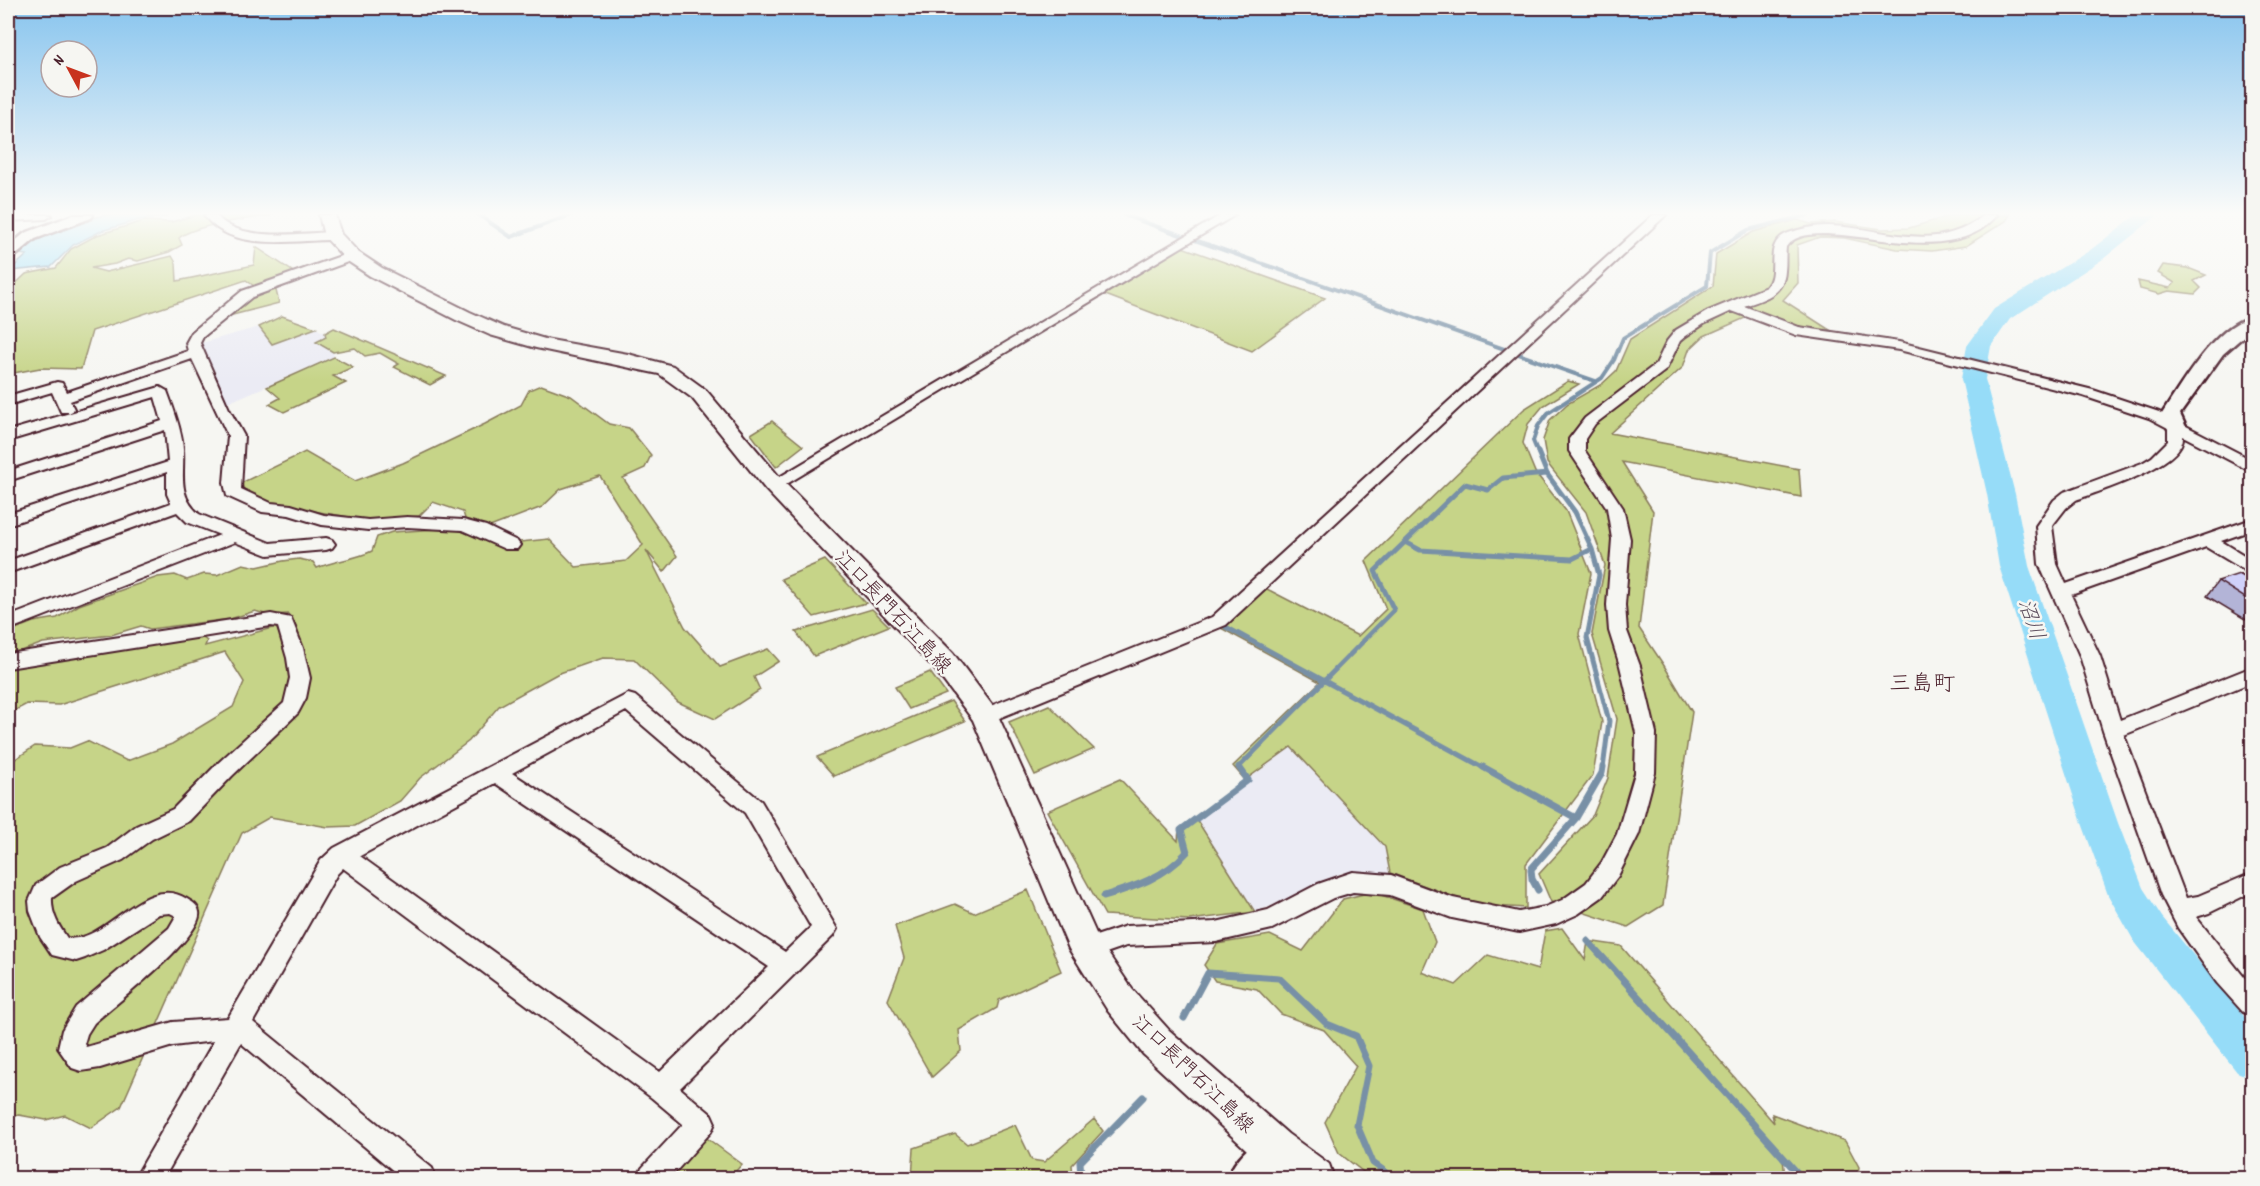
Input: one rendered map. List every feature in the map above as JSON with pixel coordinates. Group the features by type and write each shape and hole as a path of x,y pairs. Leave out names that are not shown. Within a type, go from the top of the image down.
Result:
{"main road":[{"name":"江口長門石江島線","path":"374,270 497,331 543,344 628,360 666,370 699,394 774,485 943,660 985,716 1086,948 1120,1000 1156,1042 1274,1148 1315,1179"}],"street":[{"path":"312,270 247,294 197,335 193,343 221,409 236,436 233,492 268,508 291,510 322,520 368,525 406,522 463,525 480,530 511,545"},
{"path":"774,485 1136,270"},
{"path":"985,716 1219,621 1599,270"},
{"path":"1086,948 1126,936 1216,932 1272,919 1326,891 1353,882 1391,885 1452,908 1519,922 1548,917 1570,907 1594,890 1611,869 1628,834 1645,773 1646,733 1630,666 1618,631 1616,605 1621,538 1615,507 1577,451 1578,439 1590,421 1668,360 1671,343 1682,332 1732,306 1762,296 1775,286 1780,270"},
{"path":"1732,306 1796,331 1899,346 2088,393 2154,415 2253,466"},
{"path":"2253,322 2224,342 2171,414 2175,425 2176,442 2158,460 2070,496 2044,526 2048,564 2090,656 2112,730 2172,895 2179,909 2226,975 2253,1004"},
{"path":"62,399 196,352"},
{"path":"8,401 57,386 70,417"},
{"path":"8,436 158,390 175,445 175,496 178,506 194,518 268,549 326,544"},
{"path":"8,476 170,423"},
{"path":"8,520 176,464"},
{"path":"8,567 178,506"},
{"path":"2060,592 2253,525"},
{"path":"8,624 237,535"},
{"path":"2207,540 2253,567"},
{"path":"8,661 271,620 284,622 301,672 298,697 291,708 213,781 182,814 164,826 146,831 136,841 116,854 61,878 42,895 39,906 52,940 64,949 75,951 90,946 157,904 173,900 182,904 188,912 186,923 177,935 85,1015 75,1030 71,1048 81,1059 94,1059 131,1046 181,1033 234,1029 249,1032 422,1179"},
{"path":"2112,730 2253,674"},
{"path":"149,1179 329,867 342,855 628,701 753,807 825,929 661,1089"},
{"path":"495,772 787,966"},
{"path":"342,855 661,1089 702,1123 652,1179"},
{"path":"2179,909 2201,906 2253,882"},
{"path":"1245,1179 1274,1148"}],"shaded area":[{"path":"259,327 273,344 316,328 325,333 326,337 317,343 333,352 334,357 225,404 198,344"},
{"path":"1291,747 1385,847 1390,873 1343,872 1291,898 1255,912 1195,817"}],"green space":[{"path":"44,270 176,270 177,281 228,270 291,270 295,273 254,286 246,280 92,331 81,369 40,368 8,374 8,291 26,274"},
{"path":"1143,270 1247,270 1325,298 1252,351 1103,294"},
{"path":"1714,270 1798,270 1798,283 1783,300 1836,334 1792,328 1754,314 1704,336 1689,350 1683,367 1610,433 1799,469 1801,497 1622,462 1653,511 1639,628 1692,712 1663,905 1628,927 1551,902 1539,874 1593,815 1608,778 1617,719 1592,634 1605,565 1586,512 1547,463 1543,440 1550,420 1567,404 1602,384 1616,371 1630,339 1713,286"},
{"path":"2160,270 2194,270 2206,275 2194,281 2201,288 2195,294 2169,291 2159,294 2140,289 2138,281 2170,288 2175,283 2158,273"},
{"path":"275,286 279,303 221,318 246,299"},
{"path":"282,316 316,328 272,344 259,327"},
{"path":"334,328 446,376 430,385 394,367 399,364 380,353 365,356 355,348 333,352 316,342 326,337 325,333"},
{"path":"334,357 353,367 333,376 346,383 284,412 269,404 280,398 267,387"},
{"path":"1568,381 1579,384 1543,406 1528,424 1523,443 1535,472 1566,511 1591,573 1579,634 1602,722 1593,775 1526,864 1526,908 1476,905 1390,873 1385,847 1291,747 1245,780 1233,766 1320,682 1221,628 1265,588 1358,636 1386,609 1366,561 1524,409"},
{"path":"541,385 571,396 609,424 629,428 651,455 645,468 623,478 677,556 664,572 646,550 685,627 720,667 768,649 779,661 754,677 760,690 715,719 678,702 634,659 603,658 557,674 499,706 469,741 420,778 400,801 355,826 328,827 270,817 242,833 121,1107 91,1128 65,1115 46,1120 19,1115 8,1116 8,764 35,746 70,748 87,741 127,761 172,744 233,707 244,682 225,652 59,705 27,704 8,714 8,668 133,645 185,639 203,638 207,641 205,646 276,627 295,669 290,700 227,772 288,725 301,703 309,672 296,625 288,614 268,615 255,611 230,619 150,629 141,626 111,635 43,643 8,656 8,632 33,622 57,618 79,605 158,577 175,575 187,580 204,574 217,575 243,564 257,567 299,559 313,562 317,568 372,551 377,537 392,532 454,528 508,550 520,542 549,539 576,567 626,561 643,545 600,476 561,489 542,507 490,527 466,522 463,512 433,502 419,516 373,521 271,504 246,493 241,483 305,452 355,481 403,463 485,424 521,405 529,390"},
{"path":"772,421 803,446 776,467 751,434"},
{"path":"825,560 866,603 814,617 781,579"},
{"path":"872,609 889,626 814,656 796,632"},
{"path":"930,672 946,694 909,709 895,687"},
{"path":"951,701 965,721 834,776 817,757"},
{"path":"1049,705 1094,749 1035,775 1009,722"},
{"path":"1120,779 1178,841 1179,829 1195,817 1255,912 1189,920 1105,915 1047,811"},
{"path":"1028,890 1061,971 999,1000 997,1008 959,1030 961,1051 932,1077 888,1000 904,958 895,926 955,904 974,913"},
{"path":"1372,892 1423,909 1435,942 1422,972 1456,985 1488,955 1538,970 1545,931 1562,928 1585,960 1588,941 1621,946 1774,1123 1772,1114 1845,1141 1859,1167 1857,1178 1807,1178 1783,1158 1785,1178 1371,1178 1339,1153 1325,1122 1356,1066 1324,1030 1281,1014 1257,989 1215,981 1204,965 1217,944 1270,935 1303,951 1343,899"},
{"path":"1094,1119 1103,1131 1072,1165 1073,1178 912,1178 914,1148 955,1134 967,1144 1015,1125 1032,1160 1044,1162"},
{"path":"704,1136 742,1164 730,1178 666,1178"}],"building":[{"path":"2239,574 2253,582 2253,603 2218,581"}],"waterway":[{"path":"1281,270 1595,381"},
{"path":"1538,453 1533,441 1538,426 1548,413 1602,378 1614,360 1623,338 1707,286 1708,270"},
{"name":"沼川","path":"2072,270 2002,314 1979,346 1973,379 2001,494 2014,566 2100,823 2127,895 2148,929 2252,1058"},
{"path":"1538,452 1547,474"},
{"path":"1405,542 1465,484 1488,490 1503,478 1547,474"},
{"path":"1547,474 1575,512 1592,549"},
{"path":"1324,681 1394,610 1375,571 1405,542"},
{"path":"1405,542 1420,550 1572,559 1592,549"},
{"path":"1592,549 1599,575 1587,638 1609,721 1603,769"},
{"path":"1224,626 1324,681"},
{"path":"1239,767 1324,681"},
{"path":"1324,681 1486,769"},
{"path":"1104,896 1149,880 1178,861 1187,852 1181,830 1248,780 1239,767"},
{"path":"1483,767 1576,818"},
{"path":"1576,818 1602,773 1603,767"},
{"path":"1538,890 1532,879 1531,869 1576,818"},
{"path":"1588,941 1802,1178"},
{"path":"1184,1018 1208,973 1279,978 1327,1024 1356,1036 1369,1066 1357,1125 1373,1163 1394,1178"},
{"path":"1081,1178 1080,1162 1143,1097"}],"district":[{"name":"三島町","path":"1922,682"}]}
